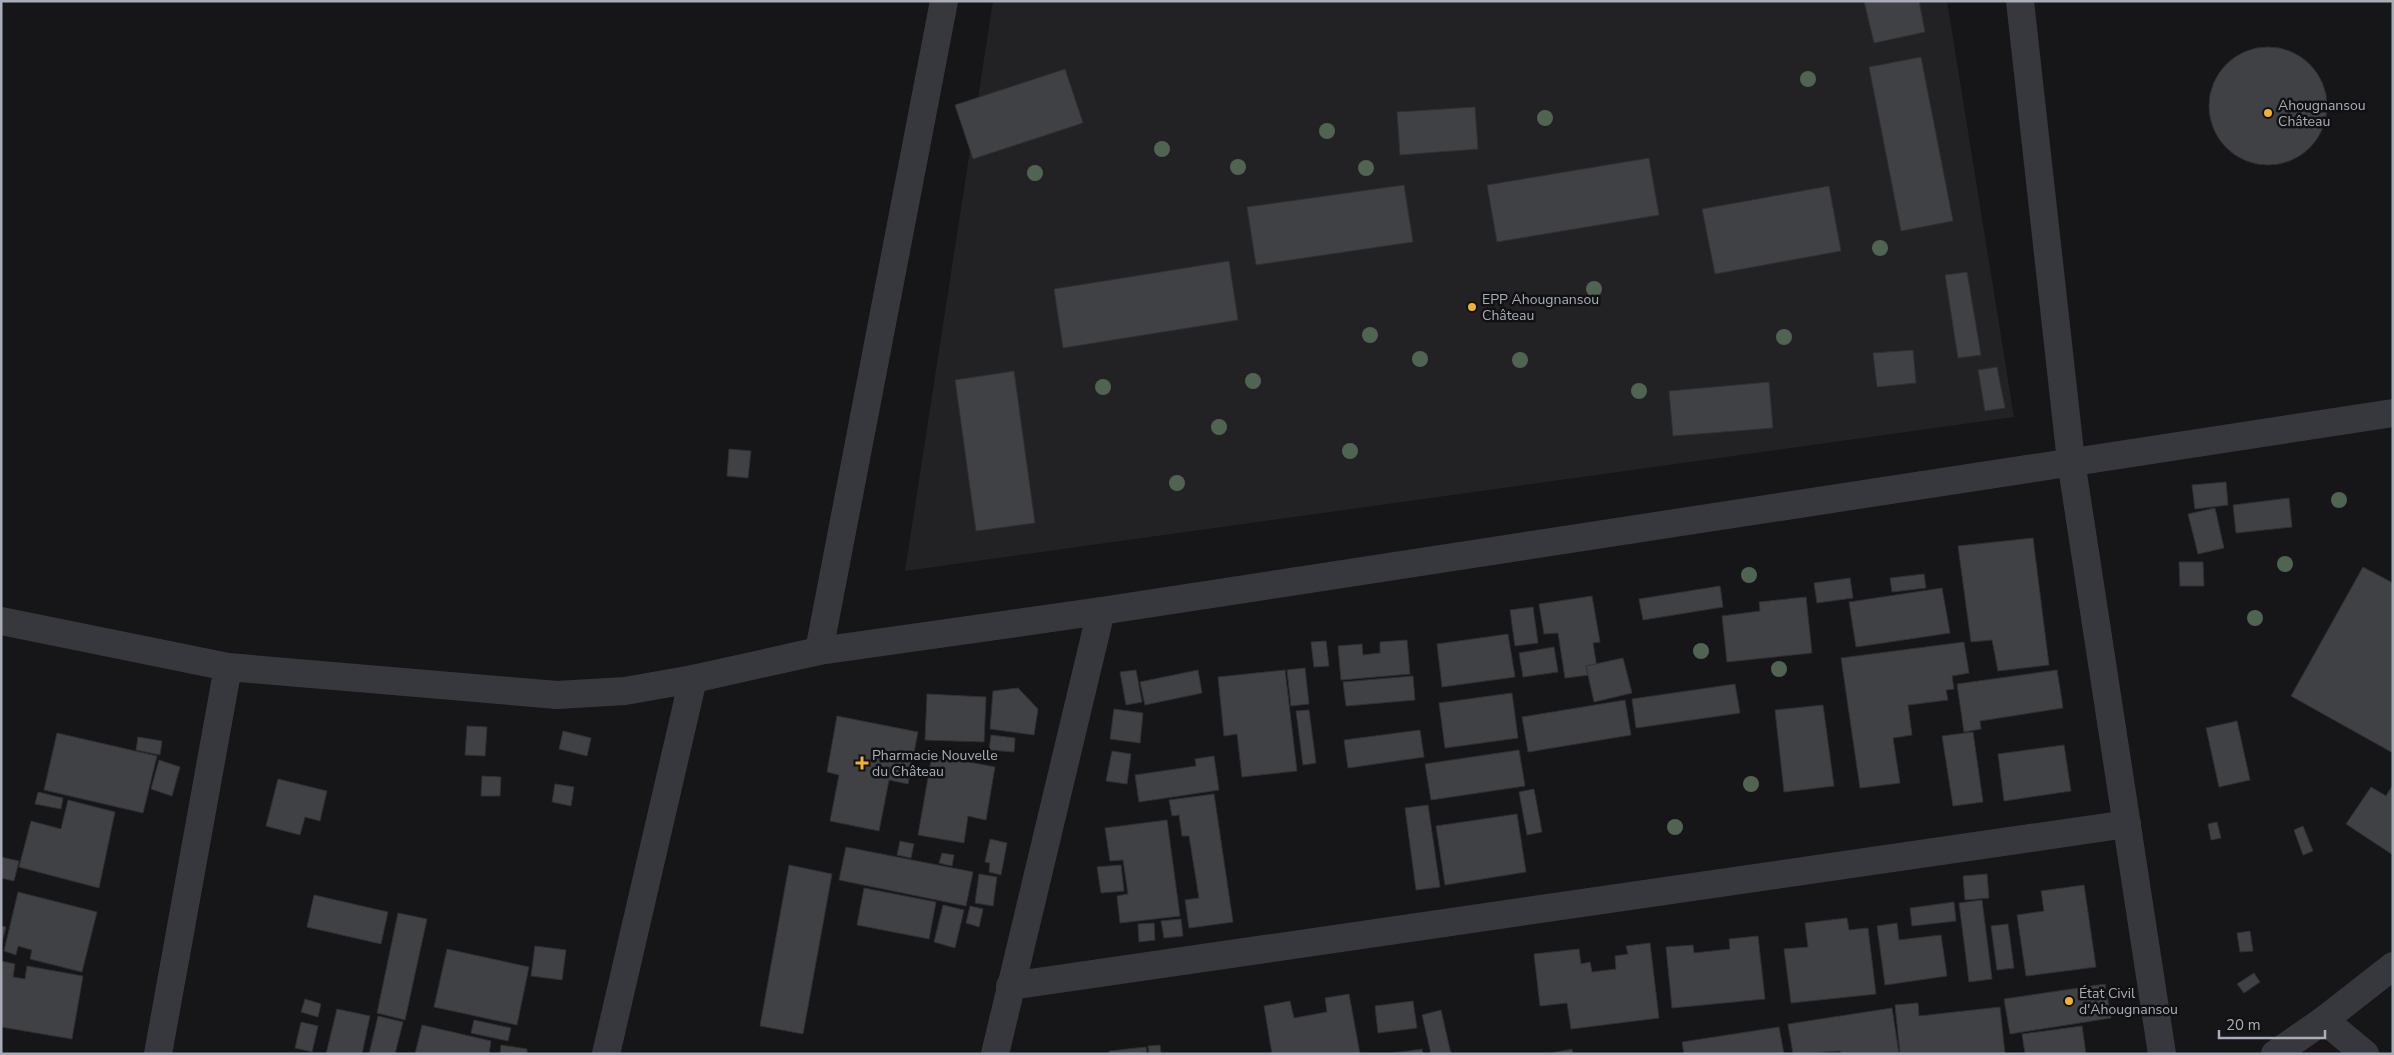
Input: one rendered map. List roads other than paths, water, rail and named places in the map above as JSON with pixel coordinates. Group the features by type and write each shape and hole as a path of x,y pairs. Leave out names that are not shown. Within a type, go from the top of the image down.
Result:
{"street":[{"path":"819,651 944,1"},
{"path":"2020,1 2071,461 2162,1054"},
{"path":"1,621 228,667 557,695 625,691 693,679 819,651 1101,611 2393,413"},
{"path":"995,1054 1101,611"},
{"path":"158,1054 228,667"},
{"path":"606,1054 693,679"},
{"path":"1010,986 2127,824"},
{"path":"2275,1054 2324,1020 2393,966"},
{"path":"2324,1020 2365,1054"}],"place":[{"name":"Ahougnansou Château","path":"2268,113"},
{"name":"EPP Ahougnansou Château","path":"1472,307"},
{"name":"Pharmacie Nouvelle du Château","path":"862,763"},
{"name":"État Civil d'Ahougnansou","path":"2069,1001"}]}
